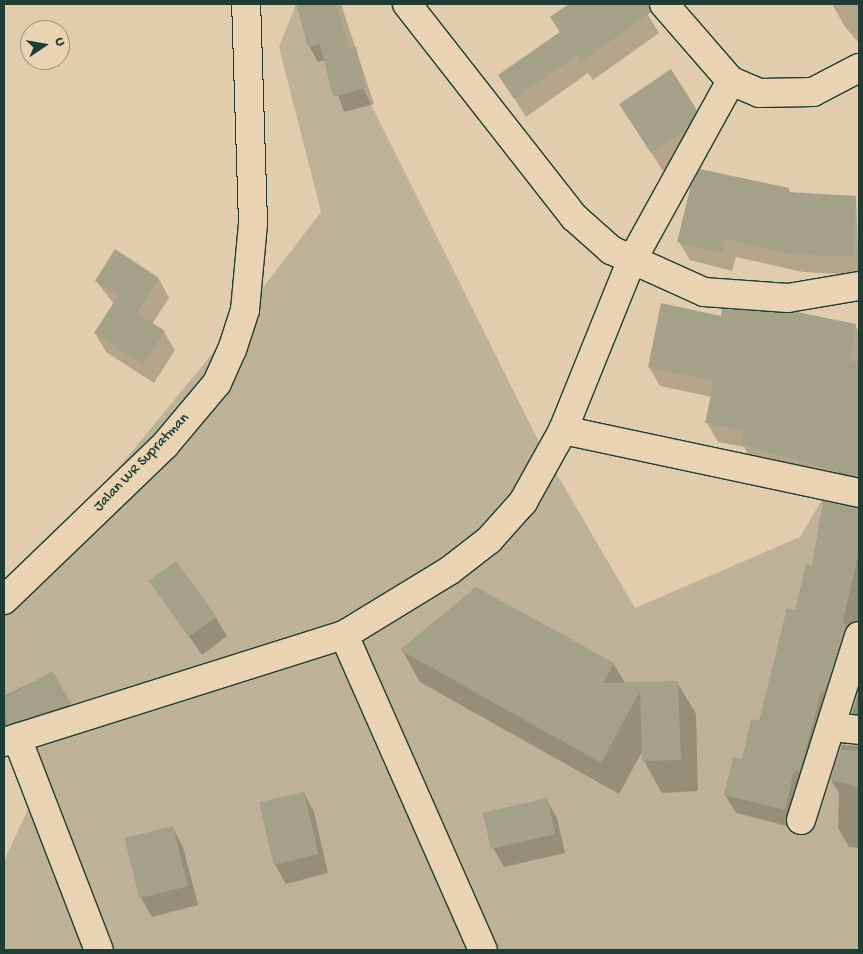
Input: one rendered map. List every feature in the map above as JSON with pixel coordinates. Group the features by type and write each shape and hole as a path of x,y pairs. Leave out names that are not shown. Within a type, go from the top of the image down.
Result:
{"main road":[{"name":"Jalan WR Supratman","path":"4,600 164,445 217,383 232,350 245,310 253,223 246,4"},
{"path":"407,4 574,218 631,262 704,292 788,298 859,286"},
{"path":"664,4 731,81 759,93 813,92 859,68"},
{"path":"99,950 10,740 344,635 449,571 489,540 523,502 563,430 631,262 731,81"},
{"path":"563,430 859,493"},
{"path":"344,635 483,950"},
{"path":"801,820 832,727 859,636"},
{"path":"832,727 859,730"}],"shaded area":[{"path":"296,4 321,4 545,454 635,608 800,537 859,437 859,950 4,950 4,861 35,794 4,734 4,607 208,359 321,212 279,47"}],"building":[{"path":"296,4 336,4 349,48 356,47 366,88 333,97 320,44 308,47"},
{"path":"569,4 649,4 651,12 581,62 577,55 514,99 498,75 560,32 550,17"},
{"path":"671,69 697,110 686,130 651,153 619,104"},
{"path":"700,169 789,188 789,192 856,196 853,257 791,254 725,239 722,253 677,242 691,185"},
{"path":"115,249 159,278 137,313 165,331 143,365 94,333 118,296 95,281"},
{"path":"661,303 721,316 722,309 797,312 856,324 850,361 859,362 859,477 742,445 744,431 705,423 714,381 648,367"},
{"path":"823,501 859,508 859,551 843,621 847,627 825,693 821,692 800,772 794,771 785,810 724,795 733,757 742,759 751,719 759,721 787,608 795,610 806,564 812,566"},
{"path":"176,561 217,617 189,637 148,581"},
{"path":"476,587 614,663 603,683 678,681 681,760 642,761 640,691 601,763 400,650"},
{"path":"53,671 71,704 7,725 4,698"},
{"path":"840,750 859,750 859,787 830,780"},
{"path":"304,792 318,854 274,865 259,802"},
{"path":"547,798 555,834 491,849 483,813"},
{"path":"173,826 188,886 139,898 124,838"}]}
